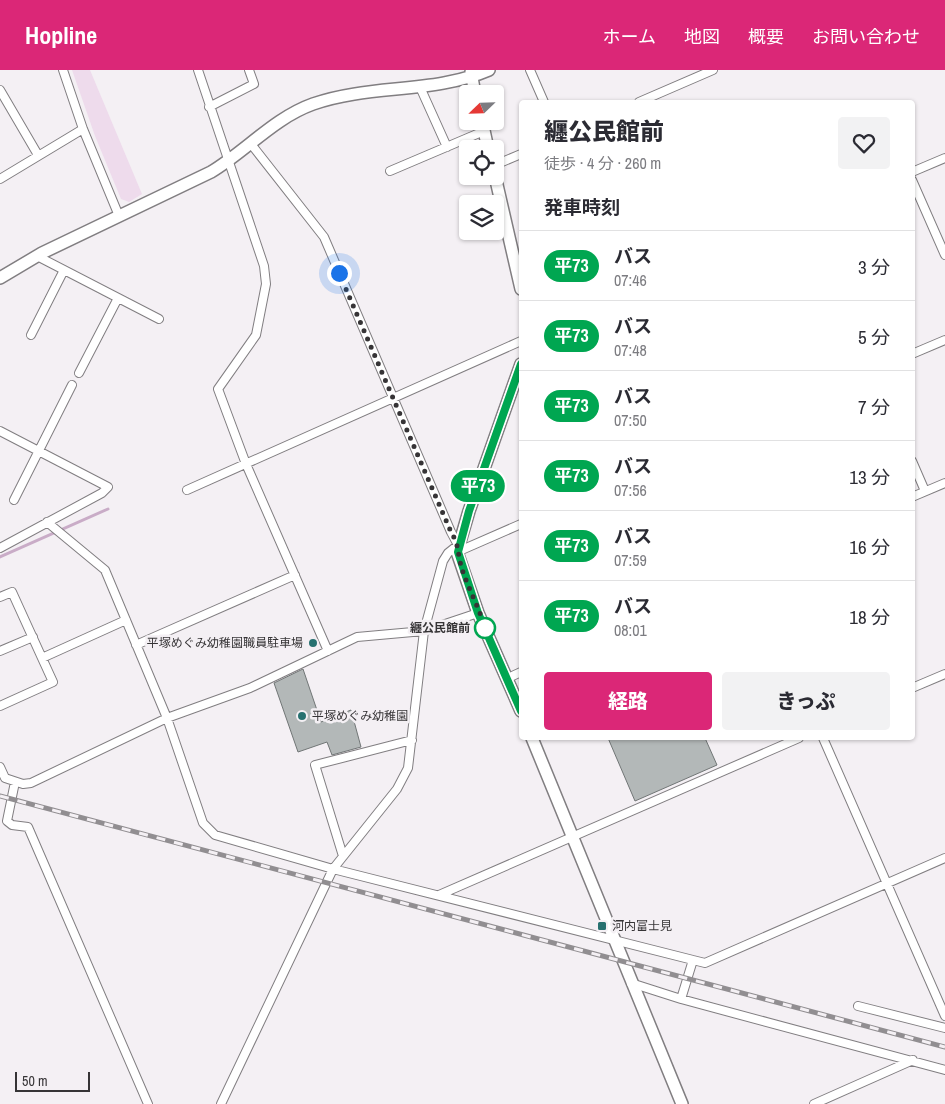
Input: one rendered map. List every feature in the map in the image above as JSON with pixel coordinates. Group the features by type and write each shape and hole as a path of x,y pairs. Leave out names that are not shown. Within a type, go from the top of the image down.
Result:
{"street":[{"path":"63,70 83,129 119,216"},
{"path":"198,70 209,107 231,161 245,211 264,266 266,284 256,335 218,389 246,464 328,651"},
{"path":"209,107 254,84 249,70"},
{"path":"0,278 37,256 231,161 277,123 312,104 344,96 449,83 471,74 489,70"},
{"path":"530,70 543,100"},
{"path":"644,100 713,70"},
{"path":"420,87 447,147"},
{"path":"0,90 38,155"},
{"path":"0,178 83,129"},
{"path":"390,171 447,147 476,130"},
{"path":"251,144 324,237 451,532 478,613 519,706"},
{"path":"504,161 519,155"},
{"path":"915,171 945,158"},
{"path":"497,185 519,281"},
{"path":"915,187 945,255"},
{"path":"37,256 159,319"},
{"path":"31,335 64,270"},
{"path":"79,373 118,298"},
{"path":"915,353 945,340"},
{"path":"187,490 519,342"},
{"path":"458,549 519,370"},
{"path":"14,500 72,386"},
{"path":"0,430 108,486 102,493 0,548"},
{"path":"915,468 925,491"},
{"path":"915,496 945,483"},
{"path":"47,522 105,570 168,718 203,824 215,835 333,869 705,963 945,858"},
{"path":"221,1104 333,869 397,789 408,768 424,630 442,561 448,553 519,525"},
{"path":"136,645 295,576"},
{"path":"0,597 12,592 53,682 0,706"},
{"path":"0,767 5,778 23,784 31,783 168,718 250,688 357,638 424,630 478,613"},
{"path":"42,658 126,620"},
{"path":"0,651 33,637"},
{"path":"508,678 519,673"},
{"path":"915,687 945,674"},
{"path":"344,856 315,765 412,740"},
{"path":"533,740 682,1104"},
{"path":"439,895 794,740"},
{"path":"824,740 945,1016"},
{"path":"15,782 7,821 12,826 28,827 148,1104"},
{"path":"681,999 694,960"},
{"path":"631,983 681,999 945,1070"},
{"path":"858,1006 945,1028"},
{"path":"814,1104 913,1060"}],"shaded area":[{"path":"72,70 90,70 142,194 129,202 121,199 95,136"}],"building":[{"name":"平塚めぐみ幼稚園","path":"303,669 321,722 351,710 361,747 332,755 327,742 298,752 274,683"},
{"path":"609,740 706,740 717,765 635,801"}],"waterway":[{"path":"0,557 108,509"}],"railway":[{"path":"0,796 945,1047"}],"bus line":[{"name":"平73","path":"519,370 458,545 462,568 478,613 519,706"}],"place":[{"name":"纒公民館前","path":"485,628"},
{"name":"平塚めぐみ幼稚園職員駐車場","path":"313,643"},
{"name":"平塚めぐみ幼稚園","path":"302,716"},
{"name":"河内富士見","path":"602,926"}],"route":[{"path":"339,273 392,398 458,545 462,568 485,628"}]}
